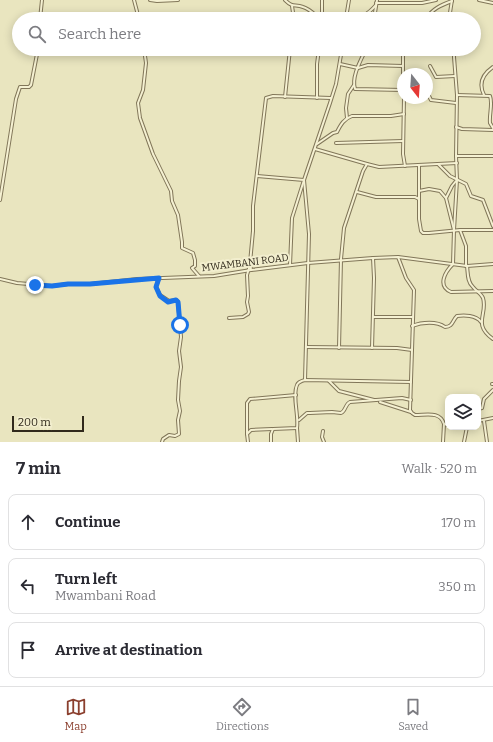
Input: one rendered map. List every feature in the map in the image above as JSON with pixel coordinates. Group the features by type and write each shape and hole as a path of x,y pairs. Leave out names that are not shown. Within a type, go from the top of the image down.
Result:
{"street":[{"path":"41,12 42,0"},
{"path":"134,0 137,12"},
{"path":"150,0 178,0"},
{"path":"285,0 292,6 303,7 310,12"},
{"path":"321,12 322,0"},
{"path":"347,12 349,0"},
{"path":"369,12 376,3 422,3 436,0"},
{"path":"479,0 493,3"},
{"path":"431,12 436,8 452,1"},
{"path":"450,12 452,1"},
{"path":"292,6 293,12"},
{"path":"0,200 16,99 20,87 29,87 31,85 37,56"},
{"path":"145,56 146,63 144,90 138,103 140,118 153,154 171,191 172,201 178,215 182,248 193,253 195,266 192,268 196,274 200,276"},
{"path":"285,97 289,56"},
{"path":"317,98 318,56"},
{"path":"290,265 292,218 330,103 341,56"},
{"path":"348,118 346,108 348,94 354,84 363,56"},
{"path":"340,64 358,68 368,65 403,66 403,56"},
{"path":"454,56 457,95 457,180 453,264 447,270 444,278 444,286 447,291 451,292 493,291"},
{"path":"430,66 436,77 455,76"},
{"path":"484,95 481,87 482,79 486,72 493,67"},
{"path":"354,84 354,87 357,90 397,90"},
{"path":"457,95 493,95"},
{"path":"251,270 253,206 265,100 266,98 273,96 325,99 331,98"},
{"path":"456,127 462,129 493,129 490,123 493,103 490,96"},
{"path":"325,99 330,103"},
{"path":"433,100 456,103"},
{"path":"404,104 403,154 405,166"},
{"path":"317,144 333,133 337,132 340,125 352,116 391,116 404,114"},
{"path":"456,132 462,129"},
{"path":"336,143 403,141"},
{"path":"315,149 379,167 457,163"},
{"path":"456,156 493,156"},
{"path":"339,348 341,260 344,228 363,171 367,164"},
{"path":"438,164 450,176 466,184 472,197 483,200 493,226"},
{"path":"419,165 419,219 421,231 423,233 454,230 493,230"},
{"path":"257,176 304,180"},
{"path":"304,180 309,234 305,380"},
{"path":"446,198 457,180"},
{"path":"419,192 429,189 440,191 446,198 454,230"},
{"path":"356,192 376,197 415,196 420,200"},
{"path":"460,230 466,246 470,284 479,292 484,301 481,323"},
{"path":"398,257 406,278 413,288 411,412"},
{"name":"MWAMBANI ROAD","path":"0,278 17,283 52,286 90,284 159,278 214,276 308,262 398,257 467,266 493,264"},
{"path":"372,349 373,258"},
{"path":"228,318 242,317 248,314 247,271 250,265"},
{"path":"159,278 156,287 160,296 168,302 176,300 178,302 181,337 179,351 181,367 178,381 178,400 180,411 178,420 180,432 175,436 169,435 163,439 162,442"},
{"path":"412,326 438,323 448,327 452,325 457,316 464,315 478,318 493,339"},
{"path":"373,317 412,317"},
{"path":"306,347 372,349 397,348 412,350"},
{"path":"298,442 296,395 297,384 300,382 305,380 411,382"},
{"path":"329,381 339,391 365,399 378,401 411,412 415,415 438,415 442,418 444,424 444,442"},
{"path":"481,408 484,399 493,390"},
{"path":"248,442 247,403 250,399 296,395"},
{"path":"298,420 307,413 341,413 349,403 402,398 411,400"},
{"path":"487,442 484,421 493,418"},
{"path":"247,434 251,430 264,428 298,428"},
{"path":"271,442 270,434 273,429"},
{"path":"464,442 466,430"},
{"path":"323,431 322,437 324,442"}],"route":[{"path":"35,285 52,286 90,284 159,278 156,289 160,296 168,302 176,300 178,302 180,325"}]}
